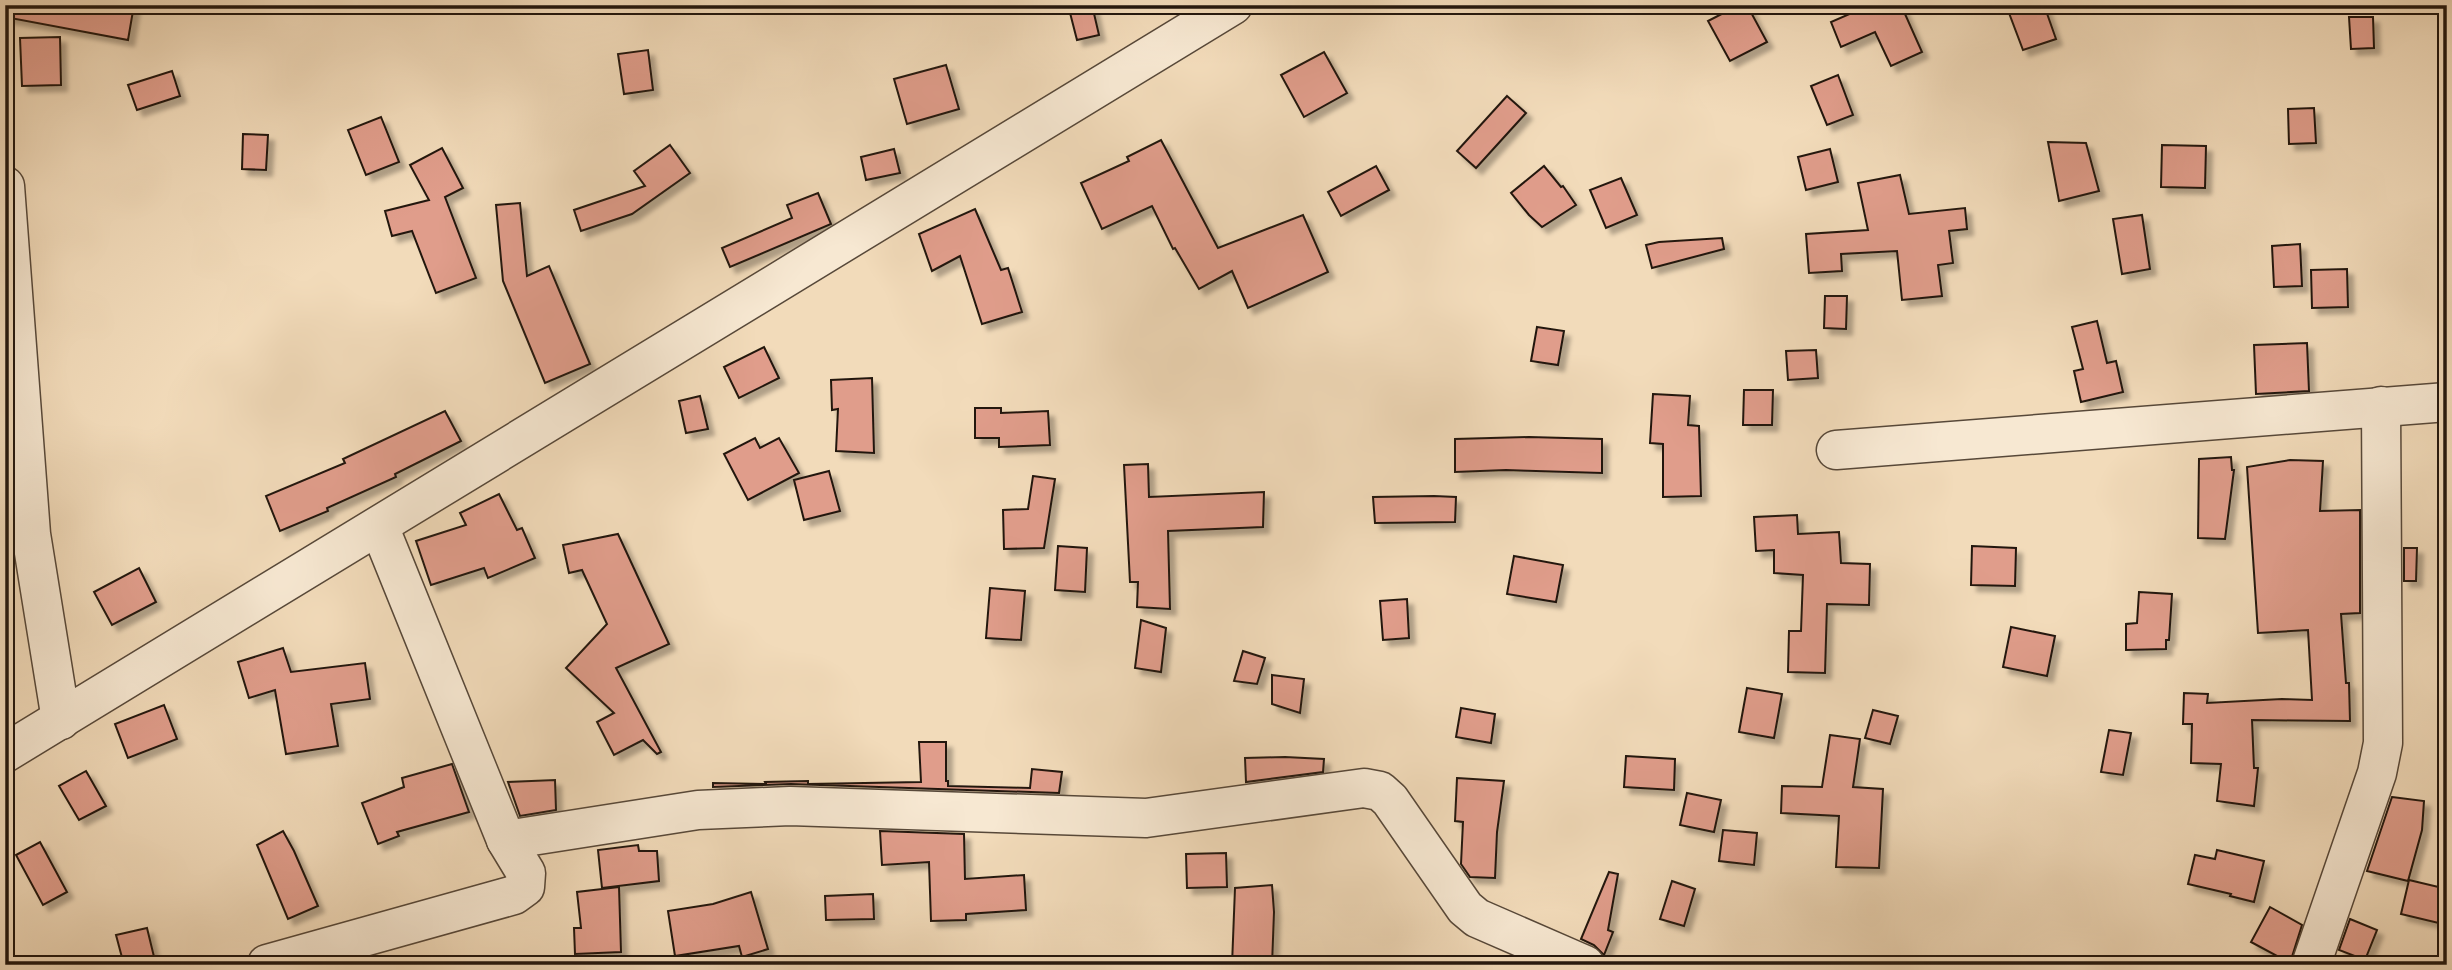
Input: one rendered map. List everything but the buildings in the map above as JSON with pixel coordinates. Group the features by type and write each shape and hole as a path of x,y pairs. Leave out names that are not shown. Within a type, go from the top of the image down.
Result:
{"street":[{"path":"5,753 1233,5"},
{"path":"5,186 30,534 61,720"},
{"path":"1836,450 2447,402"},
{"path":"2311,965 2377,774 2383,743 2381,406"},
{"path":"267,964 514,895 525,887 526,873 506,839 379,526"},
{"path":"506,839 698,810 790,806 1146,818 1364,788 1380,791 1391,800 1465,908 1477,918 1585,965"}]}
